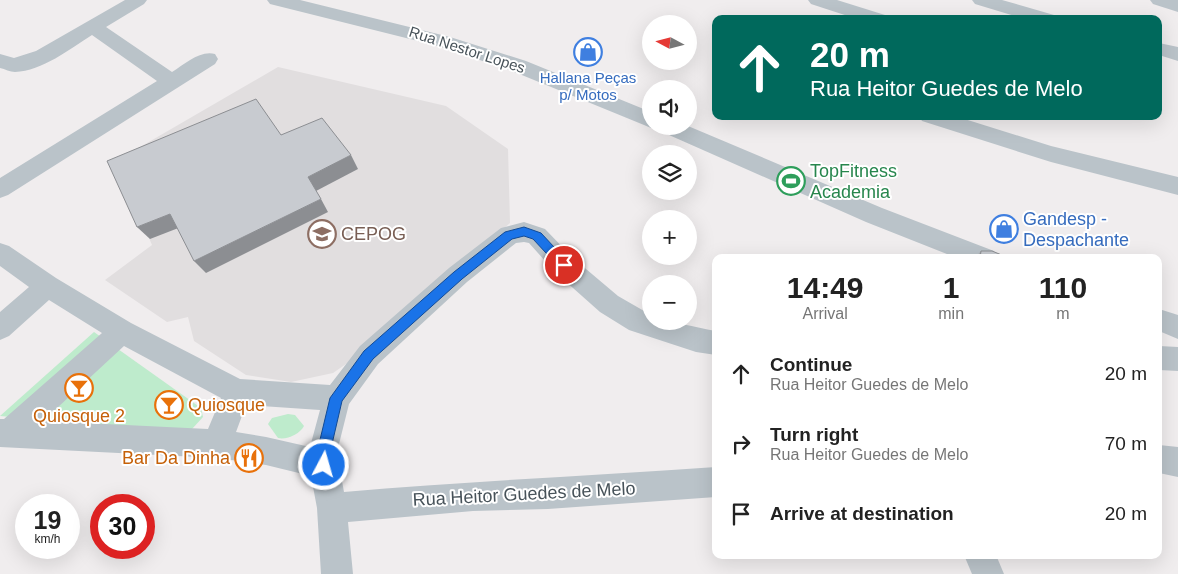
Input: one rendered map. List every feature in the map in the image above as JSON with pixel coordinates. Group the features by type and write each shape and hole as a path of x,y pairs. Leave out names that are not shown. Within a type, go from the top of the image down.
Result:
{"street":[{"path":"0,61 14,65 26,63 43,56 138,0"},
{"name":"Rua Nestor Lopes","path":"276,0 330,6 500,60 642,116"},
{"path":"817,0 865,15"},
{"path":"981,0 1033,15"},
{"path":"1159,0 1178,6"},
{"path":"92,26 171,81"},
{"path":"1162,50 1178,54"},
{"path":"0,189 208,59"},
{"path":"943,120 1051,154 1178,186"},
{"path":"689,135 874,215 975,254"},
{"path":"338,574 332,508 324,465 325,444 337,398 369,355 389,335 465,269 503,239 516,232 537,236 564,265 609,304 638,322 696,340 712,342"},
{"path":"0,253 48,286 122,331 237,392 337,398"},
{"path":"0,328 48,286"},
{"path":"1162,321 1178,327"},
{"path":"5,434 122,331"},
{"path":"1162,358 1178,359"},
{"path":"217,444 237,392"},
{"path":"5,434 217,444 266,452 324,465"},
{"path":"1162,460 1178,462"},
{"name":"Rua Heitor Guedes de Melo","path":"332,508 473,496 548,494 712,482"},
{"path":"982,559 988,574"}],"shaded area":[{"name":"CEPOG","path":"278,67 446,106 508,149 510,223 359,355 333,373 291,382 246,375 194,341 188,317 167,322 105,280 152,245 116,161"}],"green space":[{"path":"94,332 201,408 203,417 192,429 175,431 0,416"},
{"path":"288,414 295,415 304,426 300,432 293,436 278,438 268,424 272,418"}],"building":[{"path":"256,99 281,135 322,118 351,155 308,177 321,199 194,261 170,214 137,227 107,161"},
{"path":"981,251 992,251 999,254 981,254"}],"place":[{"name":"Hallana Peças p/ Motos","path":"588,52"},
{"name":"TopFitness Academia","path":"791,181"},
{"name":"Gandesp - Despachante","path":"1004,229"},
{"name":"CEPOG","path":"322,234"},
{"name":"Quiosque 2","path":"79,388"},
{"name":"Quiosque","path":"169,405"},
{"name":"Bar Da Dinha","path":"249,458"}],"route":[{"path":"324,465 325,444 337,398 369,355 389,335 458,275 503,239 516,232 531,233 537,236 564,265"}]}
